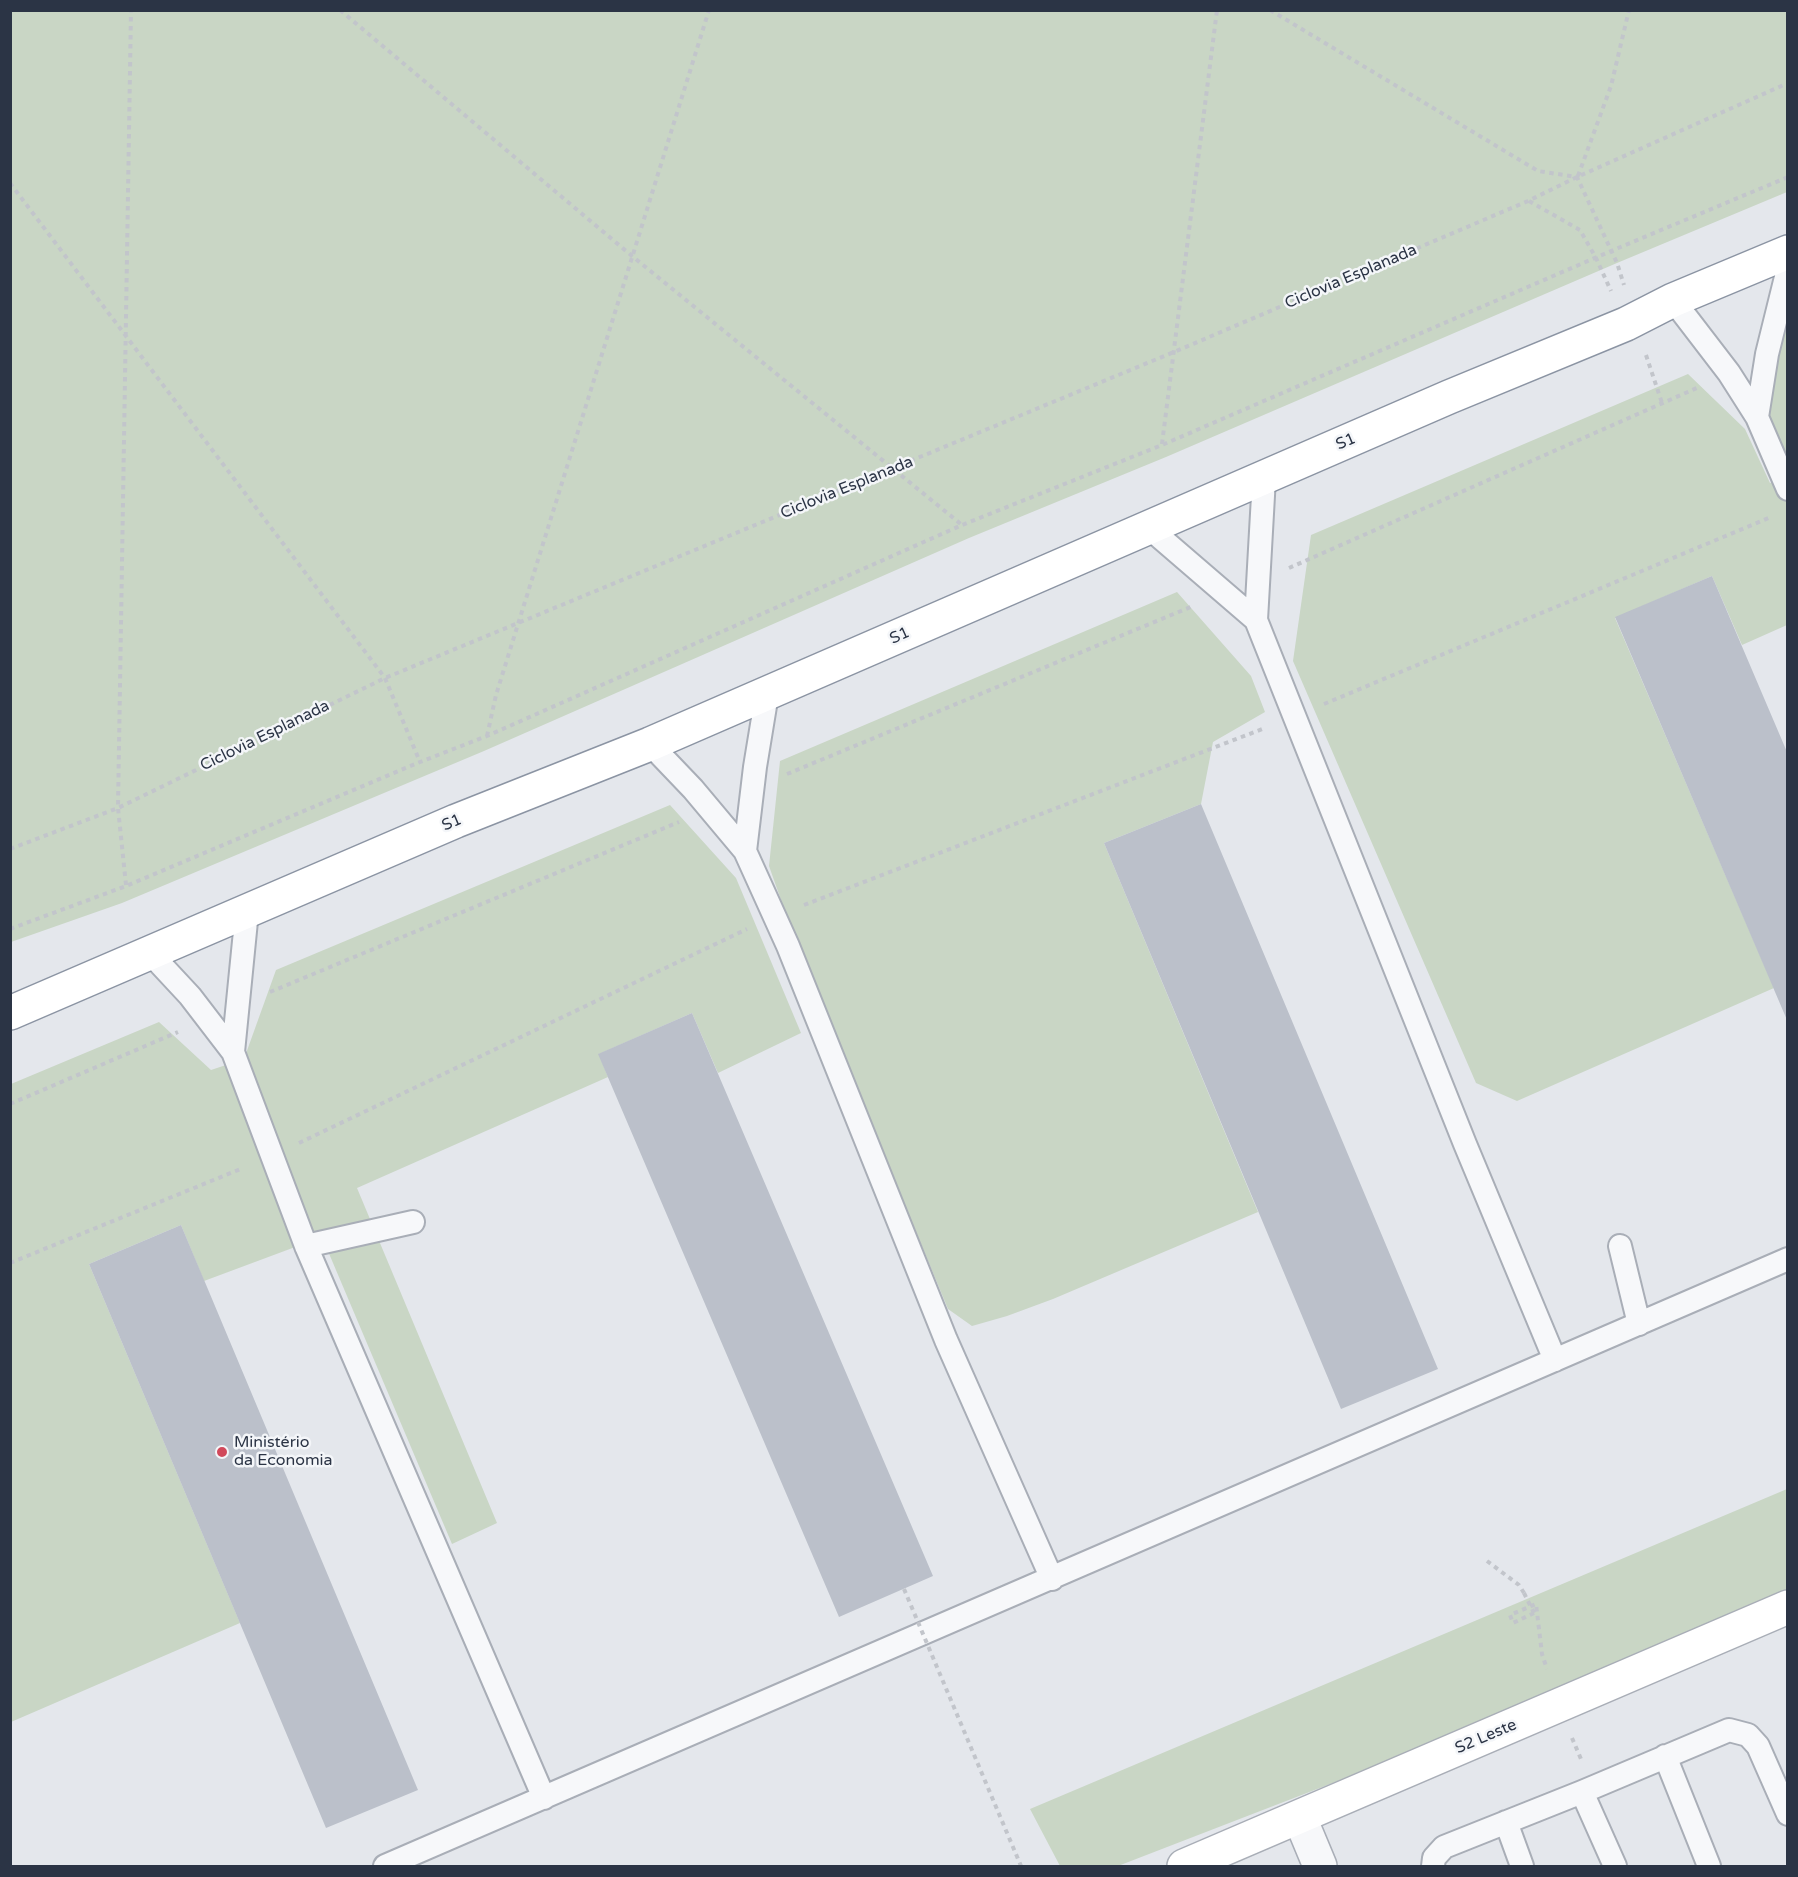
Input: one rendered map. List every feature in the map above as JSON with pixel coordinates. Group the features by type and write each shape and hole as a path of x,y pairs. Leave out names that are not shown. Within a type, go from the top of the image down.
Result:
{"main road":[{"name":"S1","path":"13,1010 456,821 650,744 1788,252"},
{"name":"S2 Leste","path":"1184,1866 1788,1607"}],"street":[{"path":"1300,1818 1320,1866"}],"lane":[{"path":"1757,417 1767,354 1788,269"},
{"path":"1673,300 1729,373 1757,417 1788,489"},
{"path":"1264,477 1256,620 1465,1144 1556,1360"},
{"path":"1148,527 1256,620"},
{"path":"745,851 767,693"},
{"path":"650,744 745,851 775,916 946,1340 1052,1579"},
{"path":"232,1052 248,911"},
{"path":"150,953 209,1019 232,1052 306,1246 544,1798"},
{"path":"306,1246 413,1222"},
{"path":"1620,1246 1639,1324"},
{"path":"385,1866 1788,1259"},
{"path":"1433,1866 1434,1858 1444,1847 1728,1730 1748,1735 1758,1746 1788,1814"},
{"path":"1665,1756 1709,1866"},
{"path":"1588,1789 1615,1866"},
{"path":"1506,1822 1522,1866"}],"path":[{"path":"126,886 118,808 131,10"},
{"path":"340,10 632,256 962,525"},
{"path":"487,736 496,695 709,10"},
{"path":"1162,445 1217,10"},
{"path":"1270,10 1538,171 1577,177"},
{"path":"1629,10 1611,86 1577,177 1611,251 1630,322"},
{"name":"Ciclovia Esplanada","path":"10,849 118,808 386,678 1174,352 1528,201 1788,82"},
{"path":"10,929 126,886 487,736 962,525 1162,445 1788,177"},
{"path":"10,183 386,678 420,762"},
{"path":"1528,201 1580,230 1630,322 1662,403"},
{"path":"1258,582 1729,373"},
{"path":"10,1263 272,1156 775,916 1294,716 1777,515"},
{"path":"753,789 1168,618 1224,592"},
{"path":"236,1007 709,809"},
{"path":"10,1104 209,1019"},
{"path":"1487,1561 1520,1585 1524,1593 1534,1613 1513,1623 1510,1616 1536,1604 1542,1654 1588,1789"},
{"path":"903,1589 1021,1866"}],"green space":[{"path":"10,11 1787,11 1787,192 1166,457 969,538 484,751 122,903 11,942"},
{"path":"1787,331 1787,461 1766,420 1782,333"},
{"path":"1688,374 1745,429 1770,483 1787,476 1787,625 1742,645 1712,576 1615,618 1774,988 1517,1101 1476,1083 1293,661 1311,535"},
{"path":"1177,592 1251,676 1265,712 1213,742 1201,804 1104,843 1258,1212 1053,1299 972,1326 948,1309 797,945 769,866 780,761"},
{"path":"670,805 736,878 801,1033 718,1073 692,1013 599,1054 608,1077 357,1188 497,1523 452,1544 322,1237 204,1281 181,1225 89,1264 240,1623 11,1722 11,1084 159,1022 211,1070 244,1059 276,970"},
{"path":"1787,1489 1787,1598 1550,1699 1118,1866 1060,1866 1030,1809"}],"building":[{"path":"1712,576 1787,752 1787,1020 1615,617"},
{"path":"1201,804 1438,1369 1341,1409 1104,843"},
{"path":"692,1013 933,1576 839,1617 598,1054"},
{"name":"Ministério da Economia","path":"181,1225 418,1790 326,1828 89,1264"}],"place":[{"name":"Ministério da Economia","path":"222,1452"}]}
